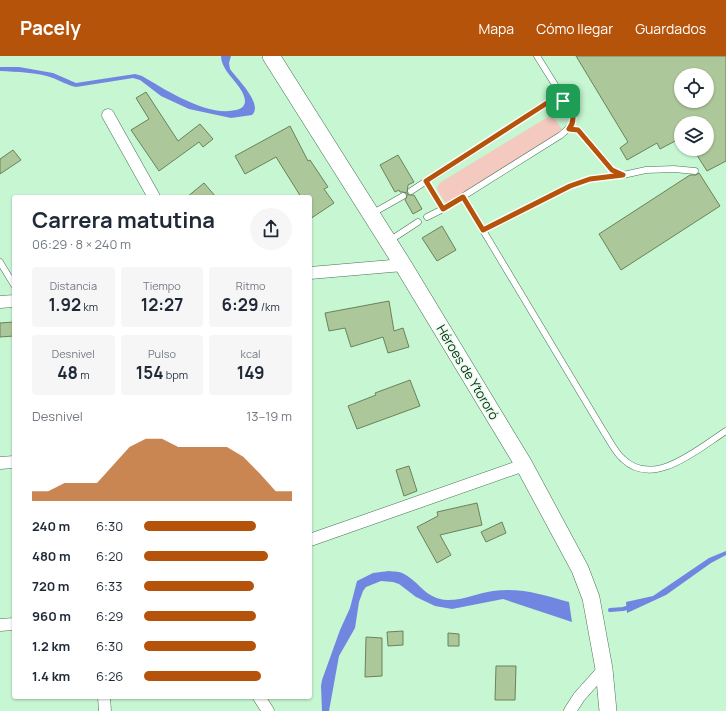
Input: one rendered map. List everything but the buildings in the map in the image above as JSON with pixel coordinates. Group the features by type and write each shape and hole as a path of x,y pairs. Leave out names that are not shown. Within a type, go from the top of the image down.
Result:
{"main road":[{"name":"Héroes de Ytororó","path":"271,56 403,264 524,466 580,569 591,598 604,669 608,711"}],"street":[{"path":"108,115 153,195"},
{"path":"312,273 403,264"},
{"path":"0,302 12,301"},
{"path":"0,463 12,462"},
{"path":"312,539 524,466"},
{"path":"0,625 12,624"},
{"path":"570,711 579,697 604,669"},
{"path":"104,699 105,711"},
{"path":"260,699 268,711"}],"lane":[{"path":"537,56 557,88 556,100"},
{"path":"412,191 547,103 556,100 563,101 567,104 572,113 573,120 569,129 463,197 427,217"},
{"path":"569,129 578,130 612,170 623,175"},
{"path":"483,230 570,186 590,179 623,175 646,170 695,171"},
{"path":"426,181 443,209"},
{"path":"371,215 402,196"},
{"path":"463,197 604,432 623,459 638,468 659,469 675,464 726,431"},
{"path":"388,242 418,222"},
{"path":"0,262 12,282"}],"shaded area":[{"path":"551,115 563,131 446,204 437,187 441,182"}],"water":[{"path":"221,56 231,56 229,63 230,69 252,98 255,110 252,115 231,118 189,109 161,96 140,80 133,78 76,87 53,78 40,75 0,71 0,67 19,67 53,73 76,83 135,74 142,76 175,95 200,106 212,110 238,110 244,105 244,96 225,68"},
{"path":"726,551 726,555 711,563 666,595 627,613 626,602 653,596 709,558"},
{"path":"389,571 402,573 428,594 440,599 454,600 493,591 513,590 532,592 560,599 569,602 572,622 503,599 452,609 435,606 416,597 399,584 381,581 366,587 363,591 359,602 355,628 339,656 329,711 322,711 322,680 340,630 350,608 357,581 373,573"}],"waterway":[{"path":"610,610 630,607"}],"route":[{"path":"556,100 563,101 567,104 572,113 573,120 569,129 578,130 612,170 623,175 590,179 570,186 483,230 463,197 443,209 426,181 547,103 556,100"}]}
